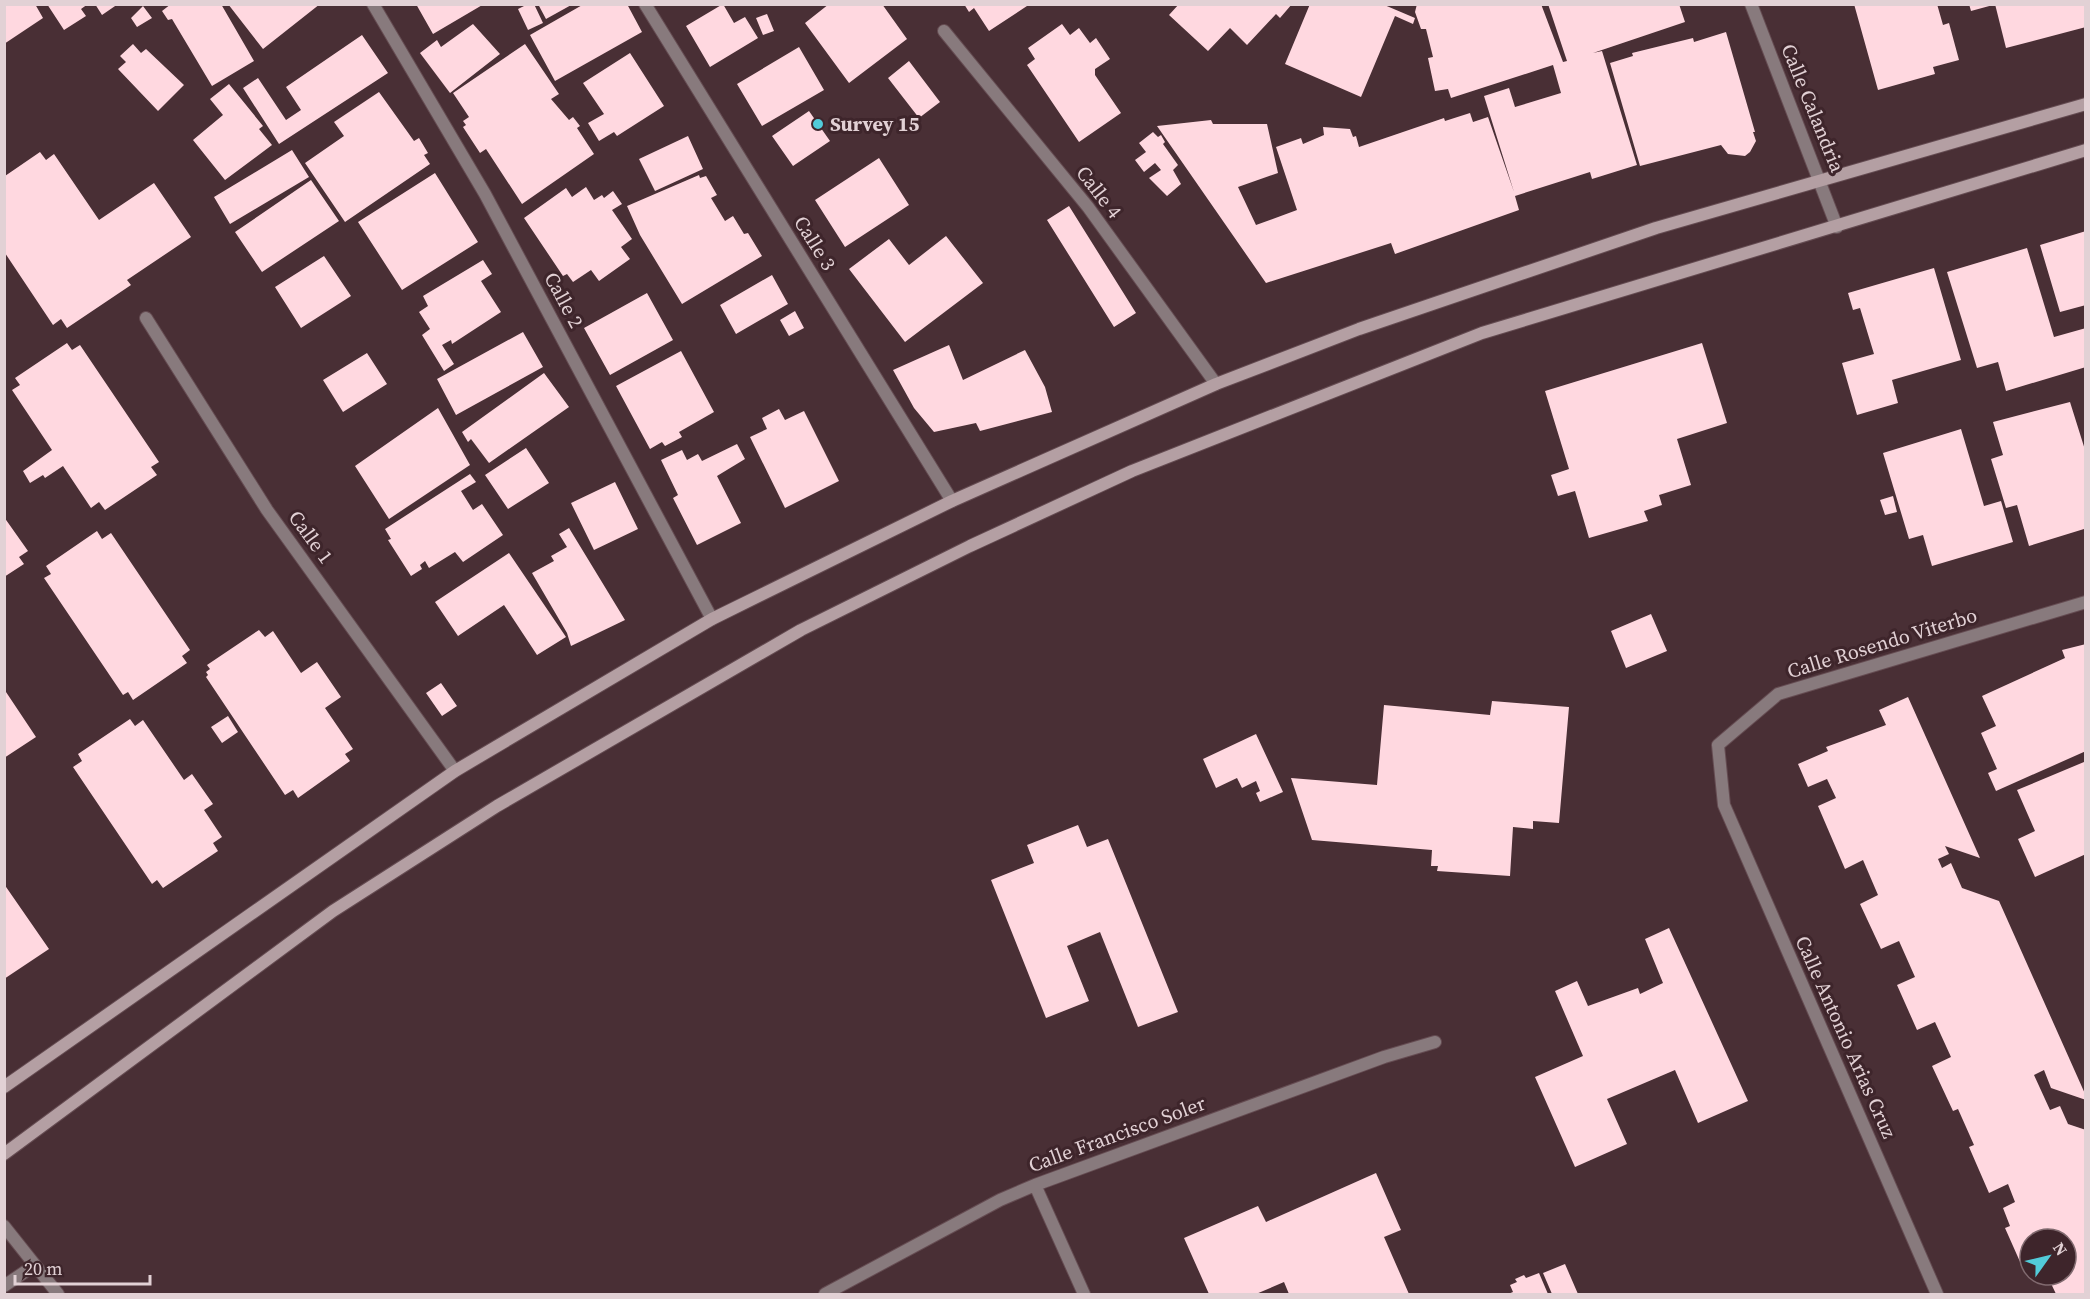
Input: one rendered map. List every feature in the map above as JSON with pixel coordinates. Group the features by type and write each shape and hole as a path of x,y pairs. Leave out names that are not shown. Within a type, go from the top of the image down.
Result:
{"street":[{"name":"Calle 2","path":"373,4 485,194 712,619"},
{"name":"Calle 3","path":"645,4 952,501"},
{"name":"Calle Calandria","path":"1751,4 1821,180 1837,227"},
{"name":"Calle 4","path":"944,31 1088,207 1216,384"},
{"path":"4,1087 455,771 712,619 952,501 1216,384 1359,329 1623,240 2085,104"},
{"path":"4,1154 333,911 497,806 801,630 970,546 1132,471 1482,333 2085,150"},
{"name":"Calle 1","path":"146,318 267,510 455,771"},
{"name":"Calle Rosendo Viterbo","path":"1723,795 1718,745 1778,694 2085,602"},
{"name":"Calle Antonio Arias Cruz","path":"1723,795 1724,805 1937,1294"},
{"name":"Calle Francisco Soler","path":"825,1294 1000,1200 1035,1185 1384,1057 1435,1042"},
{"path":"1035,1185 1084,1294"},
{"path":"4,1226 58,1294"},
{"path":"4,1286 35,1264"}],"building":[{"path":"4,4 35,4 43,18 4,44"},
{"path":"47,4 88,4 81,9 86,16 64,30"},
{"path":"95,4 118,4 102,15"},
{"path":"171,4 221,4 254,61 212,86 172,19 168,20 162,11"},
{"path":"228,4 320,4 263,49"},
{"path":"416,4 484,4 433,34"},
{"path":"534,4 543,23 528,30 518,9"},
{"path":"538,4 573,4 546,19"},
{"path":"584,4 627,4 642,32 555,81 530,35"},
{"path":"723,4 734,23 745,17 758,38 710,67 686,26"},
{"path":"829,4 882,4 907,39 849,83 805,23"},
{"path":"964,4 1030,4 989,31 974,8 969,12"},
{"path":"1179,4 1292,4 1280,18 1276,14 1247,45 1230,28 1208,51 1169,15"},
{"path":"1310,4 1382,4 1415,18 1413,24 1395,16 1361,97 1285,64"},
{"path":"1417,4 1541,4 1563,62 1567,61 1548,4 1679,4 1685,22 1593,53 1602,51 1637,165 1592,179 1590,172 1515,196 1519,210 1395,254 1391,243 1266,283 1157,126 1211,120 1213,124 1267,124 1278,173 1238,187 1256,225 1297,210 1276,147 1301,138 1303,144 1324,135 1323,127 1350,129 1353,137 1356,136 1359,147 1444,118 1445,121 1470,113 1473,122 1488,117 1514,192 1484,96 1509,88 1515,107 1561,93 1553,65 1451,98 1448,89 1435,91 1428,58 1433,57 1426,29 1421,29 1415,12"},
{"path":"1854,4 1937,4 1943,25 1949,23 1959,60 1933,67 1935,74 1878,90"},
{"path":"1969,4 1993,4 1993,5 1971,11"},
{"path":"1995,4 2086,4 2086,27 2006,48"},
{"path":"143,6 152,18 137,27 131,18"},
{"path":"767,14 774,31 763,35 756,18"},
{"path":"473,24 500,54 450,93 420,53 437,40 441,47"},
{"path":"1062,24 1070,35 1079,28 1090,43 1096,38 1110,59 1095,69 1095,75 1121,113 1079,142 1027,65 1035,59 1028,48"},
{"path":"1726,32 1755,132 1753,132 1756,141 1750,152 1745,156 1728,154 1721,145 1640,166 1610,63 1633,56 1632,53 1693,38 1694,42"},
{"path":"362,35 388,73 279,144 243,88 258,78 286,120 301,110 286,87"},
{"path":"133,44 141,53 146,49 184,85 158,111 118,69 126,62 120,56"},
{"path":"525,44 559,94 551,99 569,120 573,117 580,126 577,128 594,154 522,204 486,149 480,153 463,127 466,125 463,121 469,117 453,93"},
{"path":"799,47 824,90 762,126 737,84"},
{"path":"630,53 664,106 617,136 614,132 599,141 588,123 604,114 583,83"},
{"path":"909,61 940,102 919,118 888,78"},
{"path":"229,84 263,126 259,129 272,145 225,180 193,140 223,115 210,99"},
{"path":"379,92 414,141 419,138 428,153 424,155 430,164 345,222 305,163 344,136 334,122"},
{"path":"809,111 830,141 793,166 772,136"},
{"path":"1153,132 1158,137 1161,135 1165,142 1163,144 1178,165 1173,170 1181,184 1167,196 1149,178 1161,170 1155,163 1144,172 1135,160 1146,152 1139,143"},
{"path":"688,136 703,169 655,191 639,159"},
{"path":"292,150 309,177 230,224 214,197"},
{"path":"40,152 46,160 54,154 99,220 154,183 191,237 127,280 131,285 67,328 61,319 53,325 5,253 5,176"},
{"path":"879,158 909,205 845,247 815,200"},
{"path":"435,173 478,242 402,290 358,222"},
{"path":"699,175 700,178 706,176 717,195 711,198 725,221 733,216 744,234 748,233 762,256 682,304 640,235 627,206"},
{"path":"311,180 339,221 262,272 235,232"},
{"path":"586,187 594,200 602,195 604,198 613,191 622,204 612,210 632,239 621,247 630,259 599,281 591,270 573,282 567,274 563,276 524,218 566,188 572,197"},
{"path":"1069,206 1136,313 1114,327 1047,220"},
{"path":"2086,231 2086,305 2060,312 2040,245"},
{"path":"946,236 983,283 905,342 849,269 889,239 909,265"},
{"path":"2027,248 2054,337 2086,328 2086,367 2006,391 1998,362 1977,368 1947,272"},
{"path":"324,256 351,296 301,328 275,287"},
{"path":"483,260 492,274 481,281 501,312 452,344 451,340 442,345 454,364 444,371 422,335 430,329 419,312 428,306 423,296"},
{"path":"1934,268 1961,360 1892,380 1898,403 1857,415 1842,363 1874,354 1860,308 1853,310 1848,293"},
{"path":"772,275 788,304 736,334 720,305"},
{"path":"647,293 673,340 610,375 584,328"},
{"path":"795,311 804,328 789,336 780,320"},
{"path":"523,332 543,367 456,415 437,379"},
{"path":"67,343 72,350 80,345 159,462 151,467 157,475 105,510 99,502 91,508 63,466 45,478 43,475 30,483 23,471 52,450 12,390 20,385 15,378"},
{"path":"1702,343 1727,423 1677,439 1691,485 1659,495 1662,505 1644,511 1648,521 1589,538 1575,491 1558,496 1551,475 1569,469 1545,391"},
{"path":"949,345 963,380 1025,350 1045,387 1052,412 980,431 976,423 934,432 914,408 893,370"},
{"path":"681,351 714,412 679,432 682,437 665,446 662,442 650,449 616,386"},
{"path":"367,353 387,384 343,412 323,380"},
{"path":"544,373 569,407 489,463 471,439 468,442 462,432"},
{"path":"2070,402 2086,453 2084,529 2029,546 2017,505 2006,508 1991,459 2003,455 1993,422"},
{"path":"438,408 470,465 389,519 355,466"},
{"path":"779,409 785,420 804,411 839,481 785,508 750,437 767,429 762,418"},
{"path":"1961,429 1984,506 2001,501 2013,542 1932,566 1923,535 1909,539 1883,453"},
{"path":"737,444 745,459 717,476 741,523 697,545 673,498 678,495 661,460 682,450 687,460 698,454 702,461"},
{"path":"526,448 549,483 508,509 485,475"},
{"path":"470,474 476,482 461,491 473,510 482,504 503,535 463,562 455,552 429,568 425,561 420,565 422,569 411,576 388,540 391,539 385,529"},
{"path":"615,482 638,529 594,550 571,503"},
{"path":"1893,496 1897,512 1885,515 1880,500"},
{"path":"4,517 28,551 19,557 24,564 4,577"},
{"path":"569,528 625,620 571,646 567,633 532,573 554,561 551,556 567,547 559,534"},
{"path":"97,531 102,539 111,533 190,650 182,656 187,663 133,700 128,692 123,695 44,578 51,574 46,566"},
{"path":"509,553 566,637 537,655 504,605 458,636 435,602"},
{"path":"1651,614 1667,651 1626,668 1611,631"},
{"path":"259,630 265,637 273,631 301,673 317,662 341,697 325,708 353,749 345,754 350,761 298,798 293,790 285,795 206,677 208,675 206,672 210,669 207,665"},
{"path":"2086,644 2086,751 1996,791 1988,773 1997,769 1981,733 1996,726 1982,696 2065,658 2062,650"},
{"path":"441,683 457,706 442,716 426,693"},
{"path":"4,689 36,737 4,758"},
{"path":"1908,697 1980,858 1945,846 1949,854 1938,859 1942,868 1951,863 1962,888 1999,901 2086,1096 2086,1100 2051,1088 2044,1070 2034,1075 2050,1110 2060,1106 2068,1124 2086,1130 2086,1294 2056,1294 2053,1287 2078,1287 2078,1227 2018,1227 2018,1257 2005,1228 2010,1226 2003,1208 2015,1202 2008,1184 1989,1193 1969,1147 1974,1145 1958,1109 1953,1111 1932,1066 1951,1057 1935,1022 1917,1030 1897,985 1915,977 1899,941 1881,949 1860,904 1878,895 1863,860 1845,869 1818,806 1836,798 1827,779 1808,787 1798,764 1828,751 1826,747 1886,725 1879,710"},
{"path":"1492,701 1569,707 1559,823 1533,821 1533,829 1513,827 1510,876 1437,871 1438,866 1431,866 1432,850 1312,840 1291,778 1377,785 1384,705 1490,715"},
{"path":"228,716 238,732 222,743 211,727"},
{"path":"130,719 135,726 143,720 184,780 192,774 213,804 204,810 222,837 213,843 218,851 163,888 157,880 152,884 73,767 82,761 78,754"},
{"path":"1256,734 1283,792 1260,802 1256,793 1260,791 1256,781 1242,788 1237,778 1216,788 1203,759"},
{"path":"2084,762 2086,854 2035,877 2018,839 2035,831 2017,790"},
{"path":"1078,825 1087,847 1108,839 1178,1012 1138,1027 1100,932 1067,946 1089,1001 1046,1018 991,880 1034,863 1027,845"},
{"path":"4,884 49,949 4,979"},
{"path":"1669,928 1748,1101 1698,1123 1675,1070 1607,1099 1627,1144 1575,1167 1535,1077 1583,1056 1555,991 1577,981 1588,1006 1638,988 1640,994 1663,983 1645,939"},
{"path":"1376,1173 1401,1230 1384,1237 1409,1294 1289,1294 1284,1282 1256,1294 1209,1294 1184,1238 1258,1206 1266,1222"},
{"path":"1565,1264 1578,1294 1552,1294 1543,1273"},
{"path":"1539,1273 1548,1294 1508,1294 1513,1292 1510,1285 1517,1282 1515,1279"}],"place":[{"name":"Survey 15","path":"818,124"}]}
